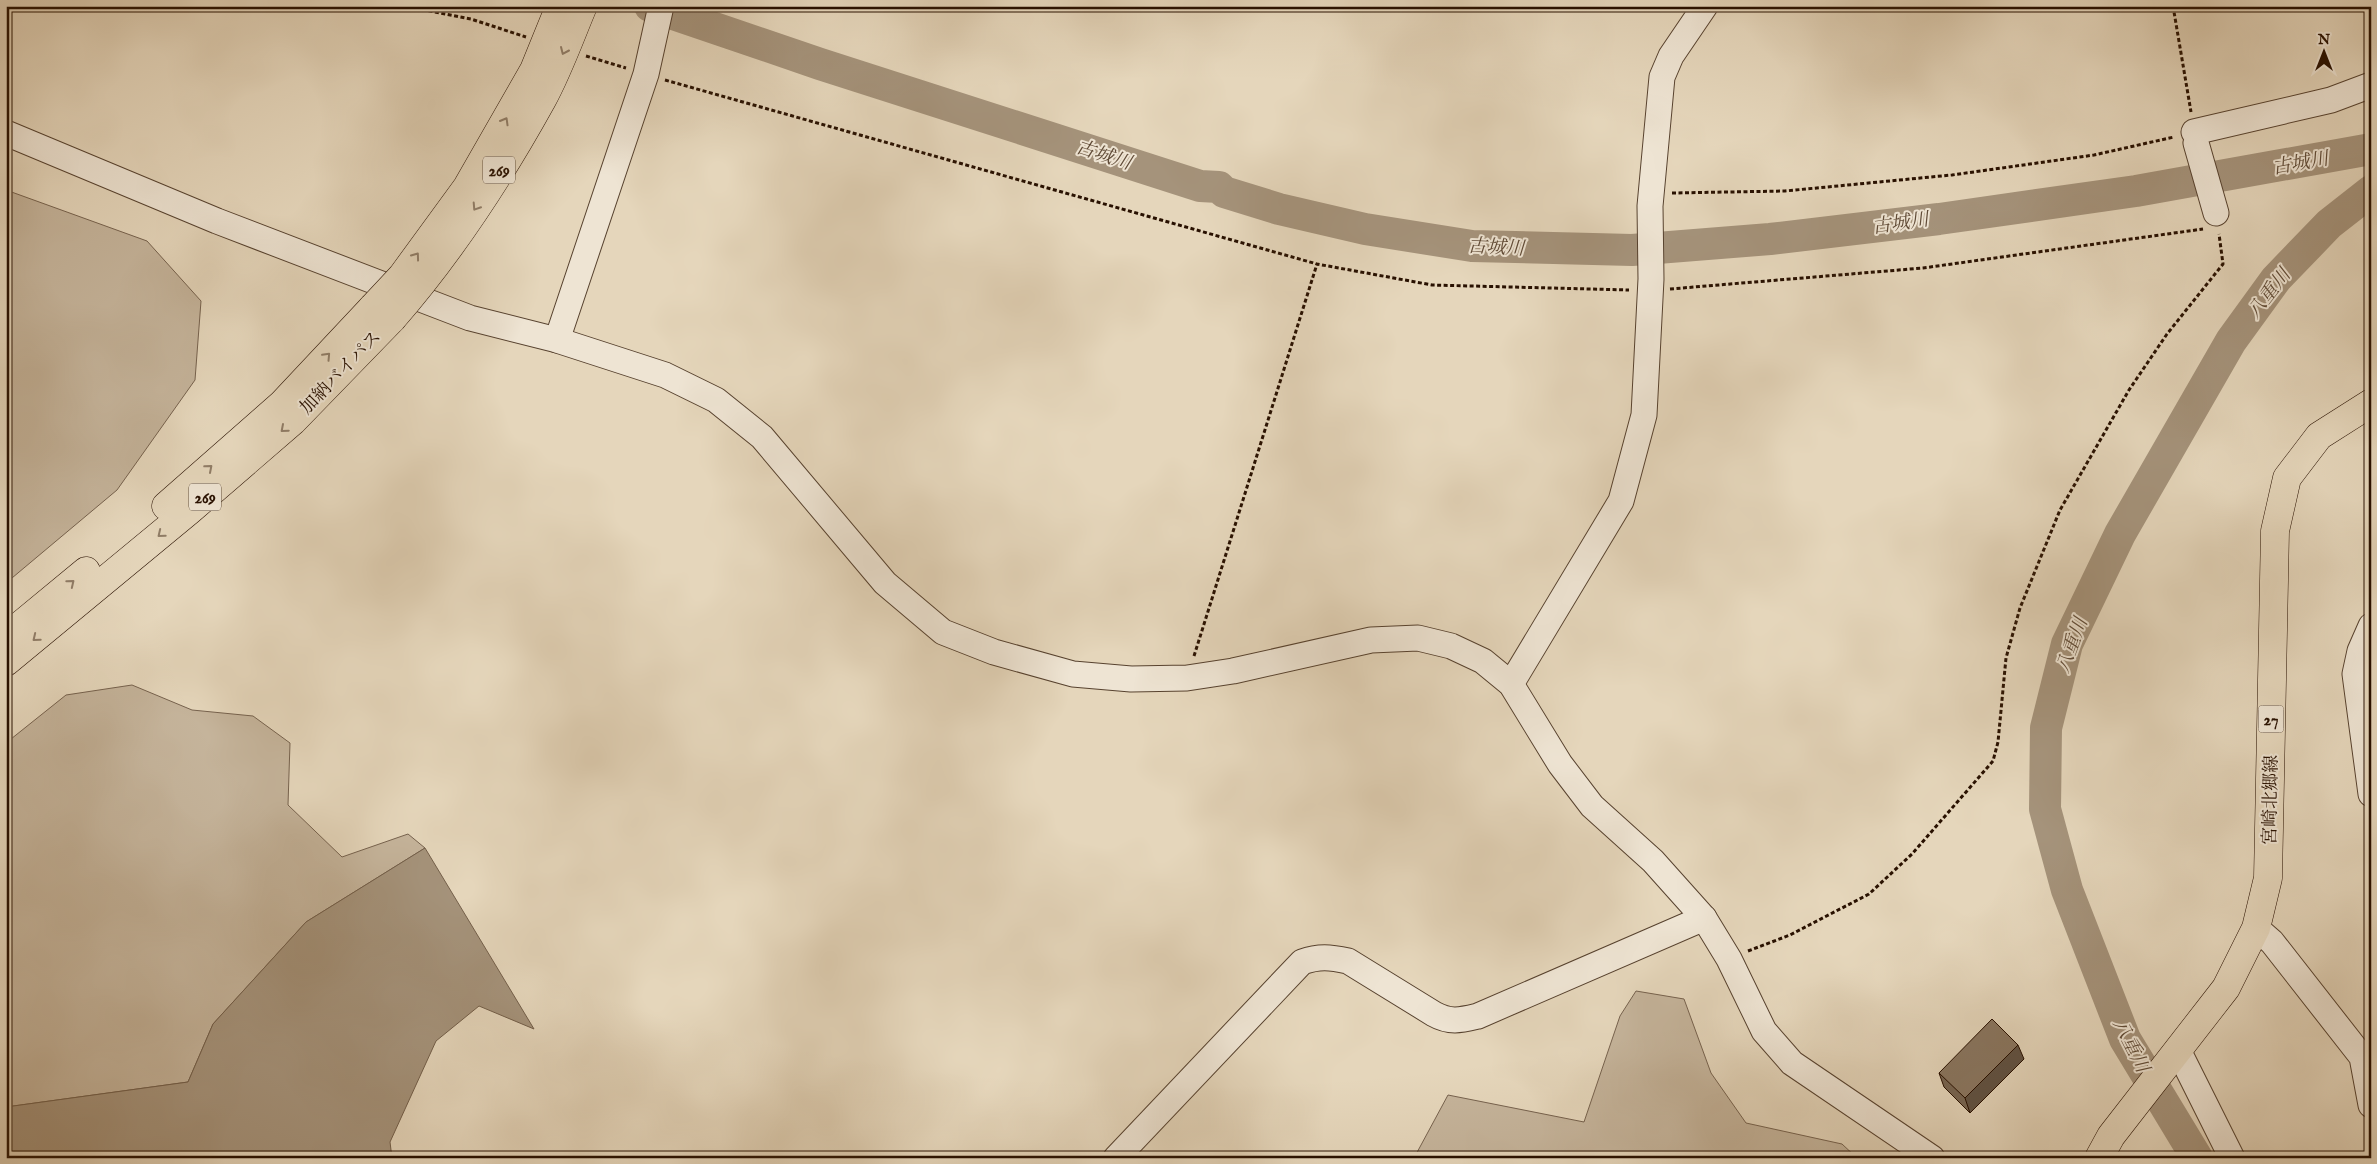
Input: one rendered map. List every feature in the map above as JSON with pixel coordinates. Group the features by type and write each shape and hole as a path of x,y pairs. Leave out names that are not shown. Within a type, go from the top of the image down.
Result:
{"main road":[{"name":"加納バイパス","path":"6,662 190,510 293,421 382,312 402,276 467,187 534,70 560,6"},
{"name":"加納バイパス","path":"6,637 179,494 282,404 382,312 418,289 475,209 543,99 583,6"},
{"name":"宮崎北郷線","path":"2105,1147 2226,988 2256,928 2268,878 2275,530 2287,478 2319,436 2371,403"}],"street":[{"path":"557,340 648,65 661,6"},
{"path":"1511,684 1621,502 1644,415 1651,285 1651,200 1662,78 1671,56 1705,6"},
{"path":"2217,220 2195,138 2331,100 2371,85"},
{"path":"6,133 218,222 470,318 557,340 665,375 716,400 762,437 885,583 943,632 994,652 1074,674 1131,679 1187,678 1233,671 1371,640 1418,638 1451,646 1483,661 1511,684 1560,764 1592,806 1653,861 1704,918 1729,959 1764,1031 1792,1063 1932,1158"},
{"path":"2371,626 2360,651 2355,674 2371,794"},
{"path":"1116,1158 1302,962 1316,957 1332,957 1348,962 1445,1020 1458,1020 1478,1016 1704,918"},
{"path":"2256,928 2272,942 2362,1057 2371,1105"},
{"path":"2178,1050 2232,1158"}],"path":[{"path":"403,6 471,19 535,40"},
{"path":"1651,200 1785,191 1952,175 2094,155 2195,138 2172,6"},
{"path":"581,54 648,65 1317,264 1432,285 1651,285 1923,268 2217,220 2223,264 2166,334 2130,390 2060,510 2018,616 2006,658 1998,742 1993,761 1912,854 1869,894 1790,935 1729,959"},
{"path":"1187,678 1317,264"}],"shaded area":[{"path":"6,190 147,241 201,301 195,380 117,490 6,583"},
{"path":"132,685 192,710 253,716 290,743 288,805 342,857 408,834 425,848 306,922 213,1024 188,1082 6,1107 6,743 66,695"},
{"path":"425,848 534,1029 479,1006 436,1041 390,1142 392,1158 6,1158 6,1107 188,1082 213,1024 306,922"},
{"path":"1636,991 1684,999 1711,1073 1746,1123 1842,1144 1857,1158 1414,1158 1448,1095 1584,1122 1620,1016"}],"building":[{"path":"1992,1019 2018,1045 1965,1098 1939,1073"}],"waterway":[{"name":"古城川","path":"650,6 820,64 1200,186 1219,187 1224,192 1279,209 1365,229 1472,246 1632,250 1770,239 1939,219 2136,191 2371,149"},
{"name":"八重川","path":"2197,1158 2125,1039 2067,890 2045,809 2046,728 2067,644 2120,534 2231,341 2276,279 2329,224 2371,191"}]}
